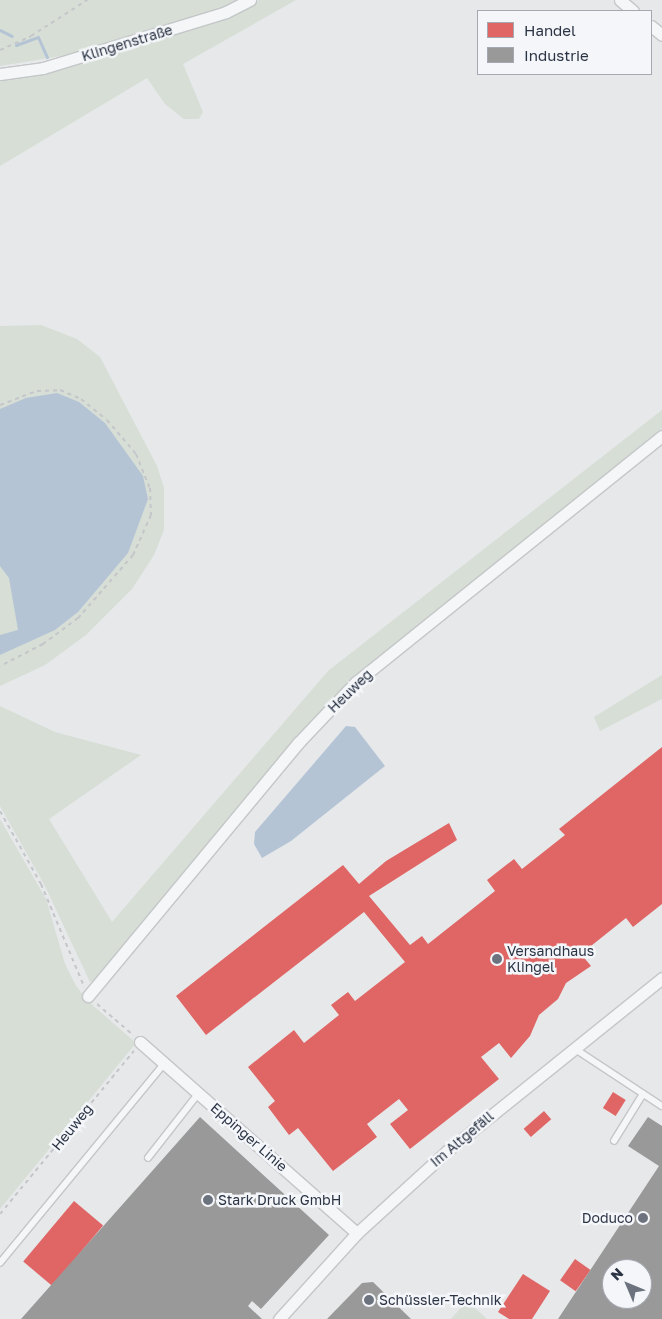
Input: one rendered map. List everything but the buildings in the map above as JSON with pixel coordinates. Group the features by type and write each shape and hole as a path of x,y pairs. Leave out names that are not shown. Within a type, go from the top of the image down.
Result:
{"street":[{"name":"Klingenstraße","path":"0,74 52,66 216,15 250,0"},
{"path":"620,0 632,10"},
{"path":"652,27 662,35"},
{"name":"Heuweg","path":"88,996 300,742 356,682 662,436"},
{"name":"Im Altgefäll","path":"281,1318 357,1233 447,1151 662,978"},
{"name":"Eppinger Linie","path":"140,1042 357,1233"}],"lane":[{"path":"574,1048 662,1106"},
{"path":"0,1263 165,1063"},
{"path":"148,1158 199,1093"},
{"path":"614,1141 643,1094"}],"path":[{"path":"0,50 31,36 87,0"},
{"path":"0,405 36,391 60,390 81,398 107,420 136,454 150,488 151,515 133,555 78,618 42,644 0,666"},
{"path":"0,811 51,905 88,996 140,1042"},
{"name":"Heuweg","path":"0,1214 140,1042"}],"shaded area":[{"path":"0,0 242,0 228,7 73,54 0,66"},
{"path":"259,0 296,0 183,64 203,112 199,119 184,119 165,104 147,78 0,166 0,78 227,15"},
{"path":"41,325 77,339 100,357 157,466 164,488 164,530 154,555 132,589 86,635 45,665 0,686 0,326"},
{"path":"662,410 662,428 354,680 96,979 90,982 45,886 0,806 0,706 55,732 141,755 49,819 112,922 328,671"},
{"path":"662,675 662,699 600,731 594,717"},
{"path":"0,819 46,899 65,964 76,986 89,1002 136,1043 0,1209"},
{"path":"467,1301 487,1319 451,1319"}],"water":[{"path":"57,393 79,402 105,423 143,476 148,499 128,553 78,612 55,630 0,655 0,635 18,630 9,578 0,566 0,409 26,398"},
{"path":"346,726 355,727 385,766 291,841 262,858 254,844 255,832"}],"waterway":[{"path":"0,30 12,36"},
{"path":"16,45 38,37 47,57"}],"place":[{"name":"Versandhaus Klingel","path":"497,959"},
{"name":"Stark Druck GmbH","path":"208,1200"},
{"name":"Doduco","path":"643,1218"},
{"name":"Schüssler-Technik","path":"369,1300"}]}
